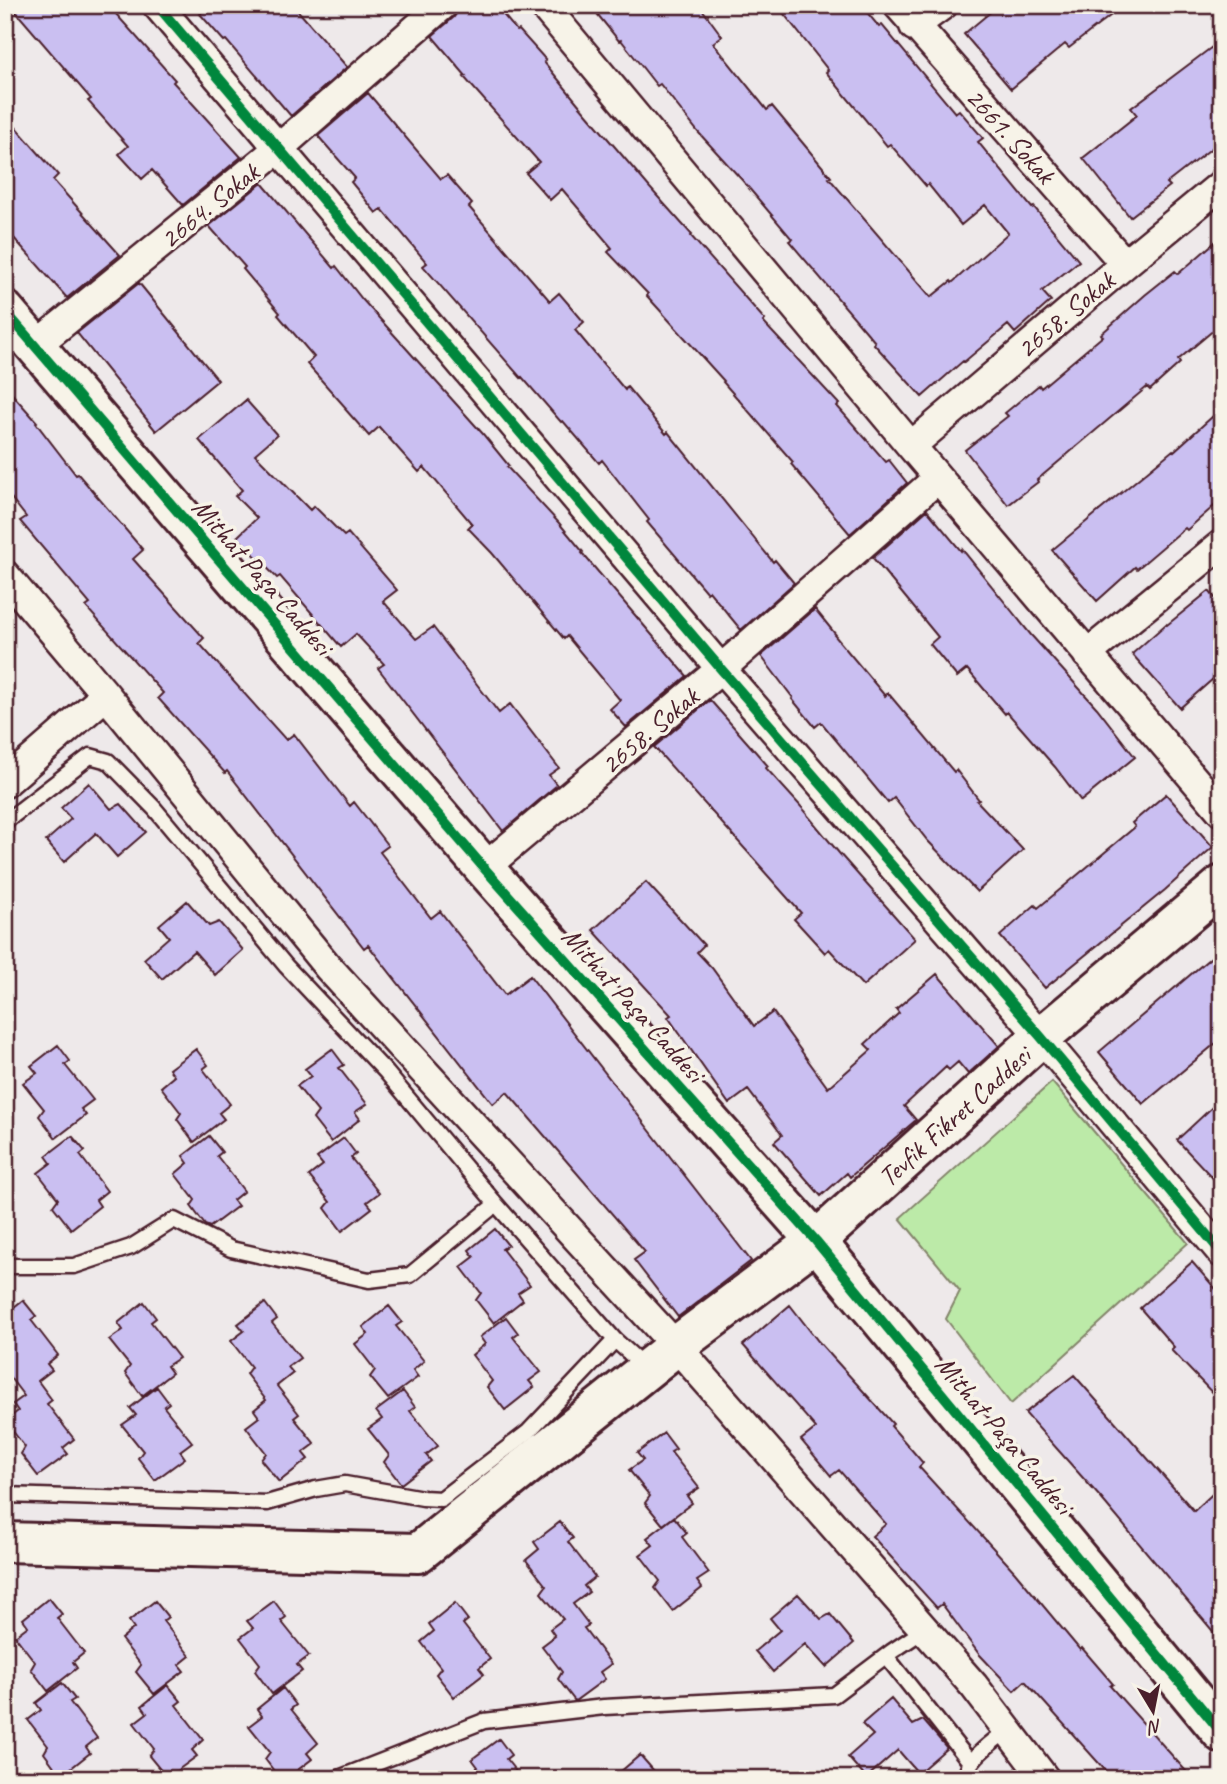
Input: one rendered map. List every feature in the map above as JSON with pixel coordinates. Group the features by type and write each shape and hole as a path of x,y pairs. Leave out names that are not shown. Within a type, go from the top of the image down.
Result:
{"street":[{"path":"157,5 721,669 1041,1037 1222,1253"},
{"name":"2664. Sokak","path":"36,346 279,148 443,5"},
{"path":"543,5 911,446 1222,812"},
{"path":"906,15 943,5"},
{"name":"2661. Sokak","path":"906,15 1125,264"},
{"name":"2658. Sokak","path":"911,446 1222,184"},
{"name":"Mithat Paşa Caddesi","path":"5,311 484,868 816,1241 1222,1733"},
{"name":"2658. Sokak","path":"484,868 721,669 938,478"},
{"path":"1087,654 1222,544"},
{"path":"5,575 328,967 661,1357 924,1630 974,1686 1045,1779"},
{"path":"5,783 106,695"},
{"name":"Tevfik Fikret Caddesi","path":"5,1542 418,1553 661,1357 816,1241 1041,1037 1222,885"}],"lane":[{"path":"5,822 90,756 108,761 154,808 286,967 386,1072 496,1204 615,1340 661,1357"},
{"path":"5,1266 74,1266 131,1247 174,1220 230,1249 369,1280 410,1275 496,1204"},
{"path":"5,1495 267,1503 345,1484 441,1499 528,1432 615,1340"},
{"path":"336,1779 484,1721 604,1707 834,1695 924,1630"},
{"path":"886,1656 970,1762"},
{"path":"965,1779 970,1762 1007,1730"}],"green space":[{"path":"1052,1082 1188,1243 1011,1404 946,1319 960,1291 900,1218"}],"building":[{"path":"10,5 108,5 241,157 183,205 152,170 142,179 119,154 128,146"},
{"path":"209,5 293,5 347,67 291,116 200,14"},
{"path":"459,5 495,5 517,31 519,30 546,60 544,62 580,106 765,320 763,322 907,483 850,534 724,381 608,252 612,248 562,189 550,200 526,173 539,162 464,77 466,76 432,36 454,17"},
{"path":"609,5 699,5 722,36 713,43 767,110 772,106 831,177 829,178 931,297 951,281 952,283 1008,233 985,205 961,225 928,184 926,186 890,144 887,146 826,72 828,70 777,5 861,5 879,27 882,25 955,113 959,110 983,138 978,142 1079,261 1042,291 1051,301 1015,333 1008,325 922,397 874,344 742,180 698,132 660,84 657,86 598,15"},
{"path":"999,5 1124,5 1069,48 1065,44 1011,89 964,34"},
{"path":"1212,47 1222,59 1222,140 1167,183 1170,186 1130,217 1083,158 1137,115 1131,108"},
{"path":"368,93 441,179 447,175 472,204 469,207 550,301 559,293 584,322 575,330 625,390 627,387 666,434 668,432 773,562 775,560 794,583 741,630 647,522 649,520 602,460 599,463 521,378 423,266 427,263 382,209 376,213 351,182 355,178 318,136"},
{"path":"5,115 58,175 53,180 120,255 67,298 5,228"},
{"path":"262,183 334,268 336,266 362,299 483,434 509,466 507,467 559,523 687,676 626,727 610,709 620,700 567,636 564,639 468,528 472,524 424,467 419,472 379,427 369,436 307,364 314,357 278,315 280,313 243,269 245,267 209,226"},
{"path":"1222,236 1222,323 1178,360 1180,363 1150,390 1147,387 1008,505 965,450 1008,416 1005,413 1039,385 1041,388 1103,336 1101,334 1145,295 1175,271 1178,274"},
{"path":"139,283 218,380 156,431 77,333"},
{"path":"5,386 37,422 76,475 78,474 143,550 133,559 204,638 199,643 286,740 294,734 350,806 354,802 388,846 380,852 431,918 440,911 505,995 530,976 751,1261 678,1317 634,1260 645,1252 507,1092 493,1104 368,945 364,948 227,771 225,773 158,698 163,693 86,607 90,604 20,521 26,517 5,490"},
{"path":"246,400 277,435 255,454 310,510 314,506 344,536 348,533 397,590 383,601 416,639 433,627 499,713 510,704 559,768 549,775 557,785 503,831 378,668 384,664 356,634 341,647 280,576 277,578 237,537 257,518 235,496 242,490 199,440"},
{"path":"1222,408 1222,499 1187,530 1185,528 1137,569 1135,567 1097,601 1052,550 1174,451"},
{"path":"927,510 1031,635 1097,708 1135,757 1081,801 1055,767 967,669 957,677 930,644 938,637 873,558"},
{"path":"1209,591 1222,606 1222,671 1180,708 1132,654"},
{"path":"815,609 885,696 888,693 954,772 956,770 979,800 977,801 1023,850 977,892 927,840 894,798 888,803 821,722 815,727 761,656"},
{"path":"710,700 915,939 863,986 829,949 825,953 794,919 801,913 654,747"},
{"path":"89,783 111,809 121,804 146,832 117,857 96,833 64,862 46,841 71,819 61,808"},
{"path":"1166,794 1213,847 1045,988 1000,936 1035,905 1038,908 1135,827 1132,823"},
{"path":"646,882 704,945 697,952 712,968 754,1026 773,1012 828,1088 871,1050 865,1044 899,1013 896,1009 937,974 999,1046 968,1074 958,1062 949,1070 946,1067 904,1106 916,1120 850,1177 847,1173 821,1196 774,1142 782,1135 748,1090 729,1104 668,1017 671,1015 593,930"},
{"path":"187,901 209,926 219,922 243,950 215,975 194,951 162,979 144,959 169,937 159,925"},
{"path":"1222,948 1222,1038 1143,1104 1099,1052"},
{"path":"58,1045 70,1061 65,1065 93,1100 81,1109 86,1115 56,1138 39,1116 44,1109 23,1083 37,1073 31,1066"},
{"path":"196,1049 208,1065 203,1069 230,1104 219,1113 224,1119 194,1142 177,1119 181,1113 161,1087 174,1076 169,1069"},
{"path":"332,1049 344,1065 339,1068 367,1104 355,1112 360,1119 331,1142 313,1119 318,1112 297,1086 311,1076 305,1069"},
{"path":"1222,1098 1222,1188 1177,1140"},
{"path":"72,1136 85,1151 80,1155 107,1191 96,1200 100,1206 71,1229 53,1206 58,1199 38,1173 51,1163 46,1156"},
{"path":"209,1136 222,1152 217,1156 244,1191 233,1200 238,1206 210,1227 205,1225 191,1206 195,1200 175,1174 188,1163 183,1156"},
{"path":"344,1138 356,1154 351,1158 379,1193 367,1202 372,1208 342,1231 325,1208 330,1202 309,1176 323,1165 317,1158"},
{"path":"495,1229 508,1245 502,1249 530,1285 518,1293 523,1300 494,1323 476,1300 481,1293 461,1267 474,1257 469,1250"},
{"path":"1192,1262 1222,1296 1222,1403 1171,1350 1174,1347 1140,1308"},
{"path":"23,1300 36,1316 31,1320 58,1355 47,1364 52,1370 38,1381 52,1400 47,1404 74,1439 63,1448 68,1454 38,1476 21,1454 25,1447 5,1421 18,1411 13,1404 24,1396 5,1371 5,1314"},
{"path":"144,1302 156,1318 151,1322 179,1358 167,1366 172,1373 142,1396 125,1373 130,1366 109,1340 123,1330 118,1323"},
{"path":"265,1303 277,1319 272,1323 300,1358 288,1367 293,1373 277,1386 299,1414 294,1418 315,1444 303,1453 308,1459 279,1482 261,1460 266,1453 246,1427 259,1417 254,1410 266,1400 246,1374 251,1367 231,1341 244,1331 238,1324"},
{"path":"790,1305 818,1341 893,1424 891,1426 923,1463 919,1467 1015,1572 1080,1650 1082,1648 1113,1684 1110,1686 1193,1779 1113,1779 1025,1681 1014,1691 979,1654 942,1604 937,1608 872,1536 886,1524 839,1470 831,1476 801,1440 816,1428 743,1345"},
{"path":"389,1306 402,1322 396,1326 424,1361 413,1370 418,1377 388,1399 370,1377 375,1370 355,1344 368,1334 363,1327"},
{"path":"506,1317 518,1333 513,1337 541,1372 529,1381 534,1387 505,1410 487,1387 492,1381 472,1355 485,1344 480,1337"},
{"path":"1074,1375 1194,1511 1222,1485 1222,1642 1025,1413"},
{"path":"157,1387 169,1403 164,1407 192,1442 180,1451 185,1458 155,1480 138,1458 143,1451 122,1425 136,1415 130,1408"},
{"path":"403,1391 415,1407 410,1411 438,1446 426,1455 431,1461 401,1484 384,1462 389,1455 368,1429 382,1419 376,1411"},
{"path":"664,1433 676,1449 671,1452 699,1488 687,1496 692,1503 663,1525 645,1503 650,1496 629,1470 643,1460 637,1453"},
{"path":"674,1517 687,1533 682,1537 709,1573 697,1581 702,1588 673,1611 655,1588 660,1581 640,1555 653,1545 647,1538"},
{"path":"560,1522 573,1538 568,1542 595,1577 584,1586 589,1592 573,1604 589,1625 584,1628 611,1664 600,1672 605,1679 575,1701 558,1679 562,1672 542,1646 555,1636 550,1629 563,1619 541,1593 546,1586 526,1560 539,1549 534,1542"},
{"path":"798,1594 821,1619 830,1614 854,1643 826,1667 805,1644 773,1672 755,1651 780,1630 770,1618"},
{"path":"49,1598 62,1614 57,1618 84,1653 73,1662 77,1668 48,1691 31,1669 35,1662 15,1636 28,1626 23,1619"},
{"path":"155,1601 168,1617 163,1621 190,1656 179,1665 184,1671 154,1694 136,1672 141,1665 121,1639 134,1628 129,1621"},
{"path":"274,1601 286,1617 281,1621 309,1656 297,1665 302,1671 272,1694 255,1671 260,1664 240,1638 253,1628 247,1621"},
{"path":"455,1603 468,1620 463,1624 490,1659 479,1668 484,1674 454,1697 436,1674 441,1668 421,1642 434,1631 429,1624"},
{"path":"62,1683 75,1699 70,1702 97,1738 86,1747 90,1753 61,1776 44,1753 48,1746 28,1720 41,1710 36,1703"},
{"path":"168,1685 181,1701 176,1705 203,1740 192,1750 197,1756 167,1778 149,1756 154,1749 134,1723 147,1713 142,1706"},
{"path":"283,1688 296,1705 291,1709 318,1743 307,1753 312,1759 286,1779 280,1779 265,1759 270,1752 249,1726 262,1716 257,1709"},
{"path":"891,1699 913,1725 923,1720 947,1748 918,1773 898,1750 866,1778 848,1757 873,1735 862,1724"},
{"path":"499,1739 511,1755 506,1759 522,1779 462,1779 478,1767 472,1759"},
{"path":"640,1755 661,1779 612,1779"}],"cycle path":[{"path":"157,5 721,669 1041,1037 1222,1253"},
{"path":"5,311 484,868 816,1241 1222,1733"}]}
